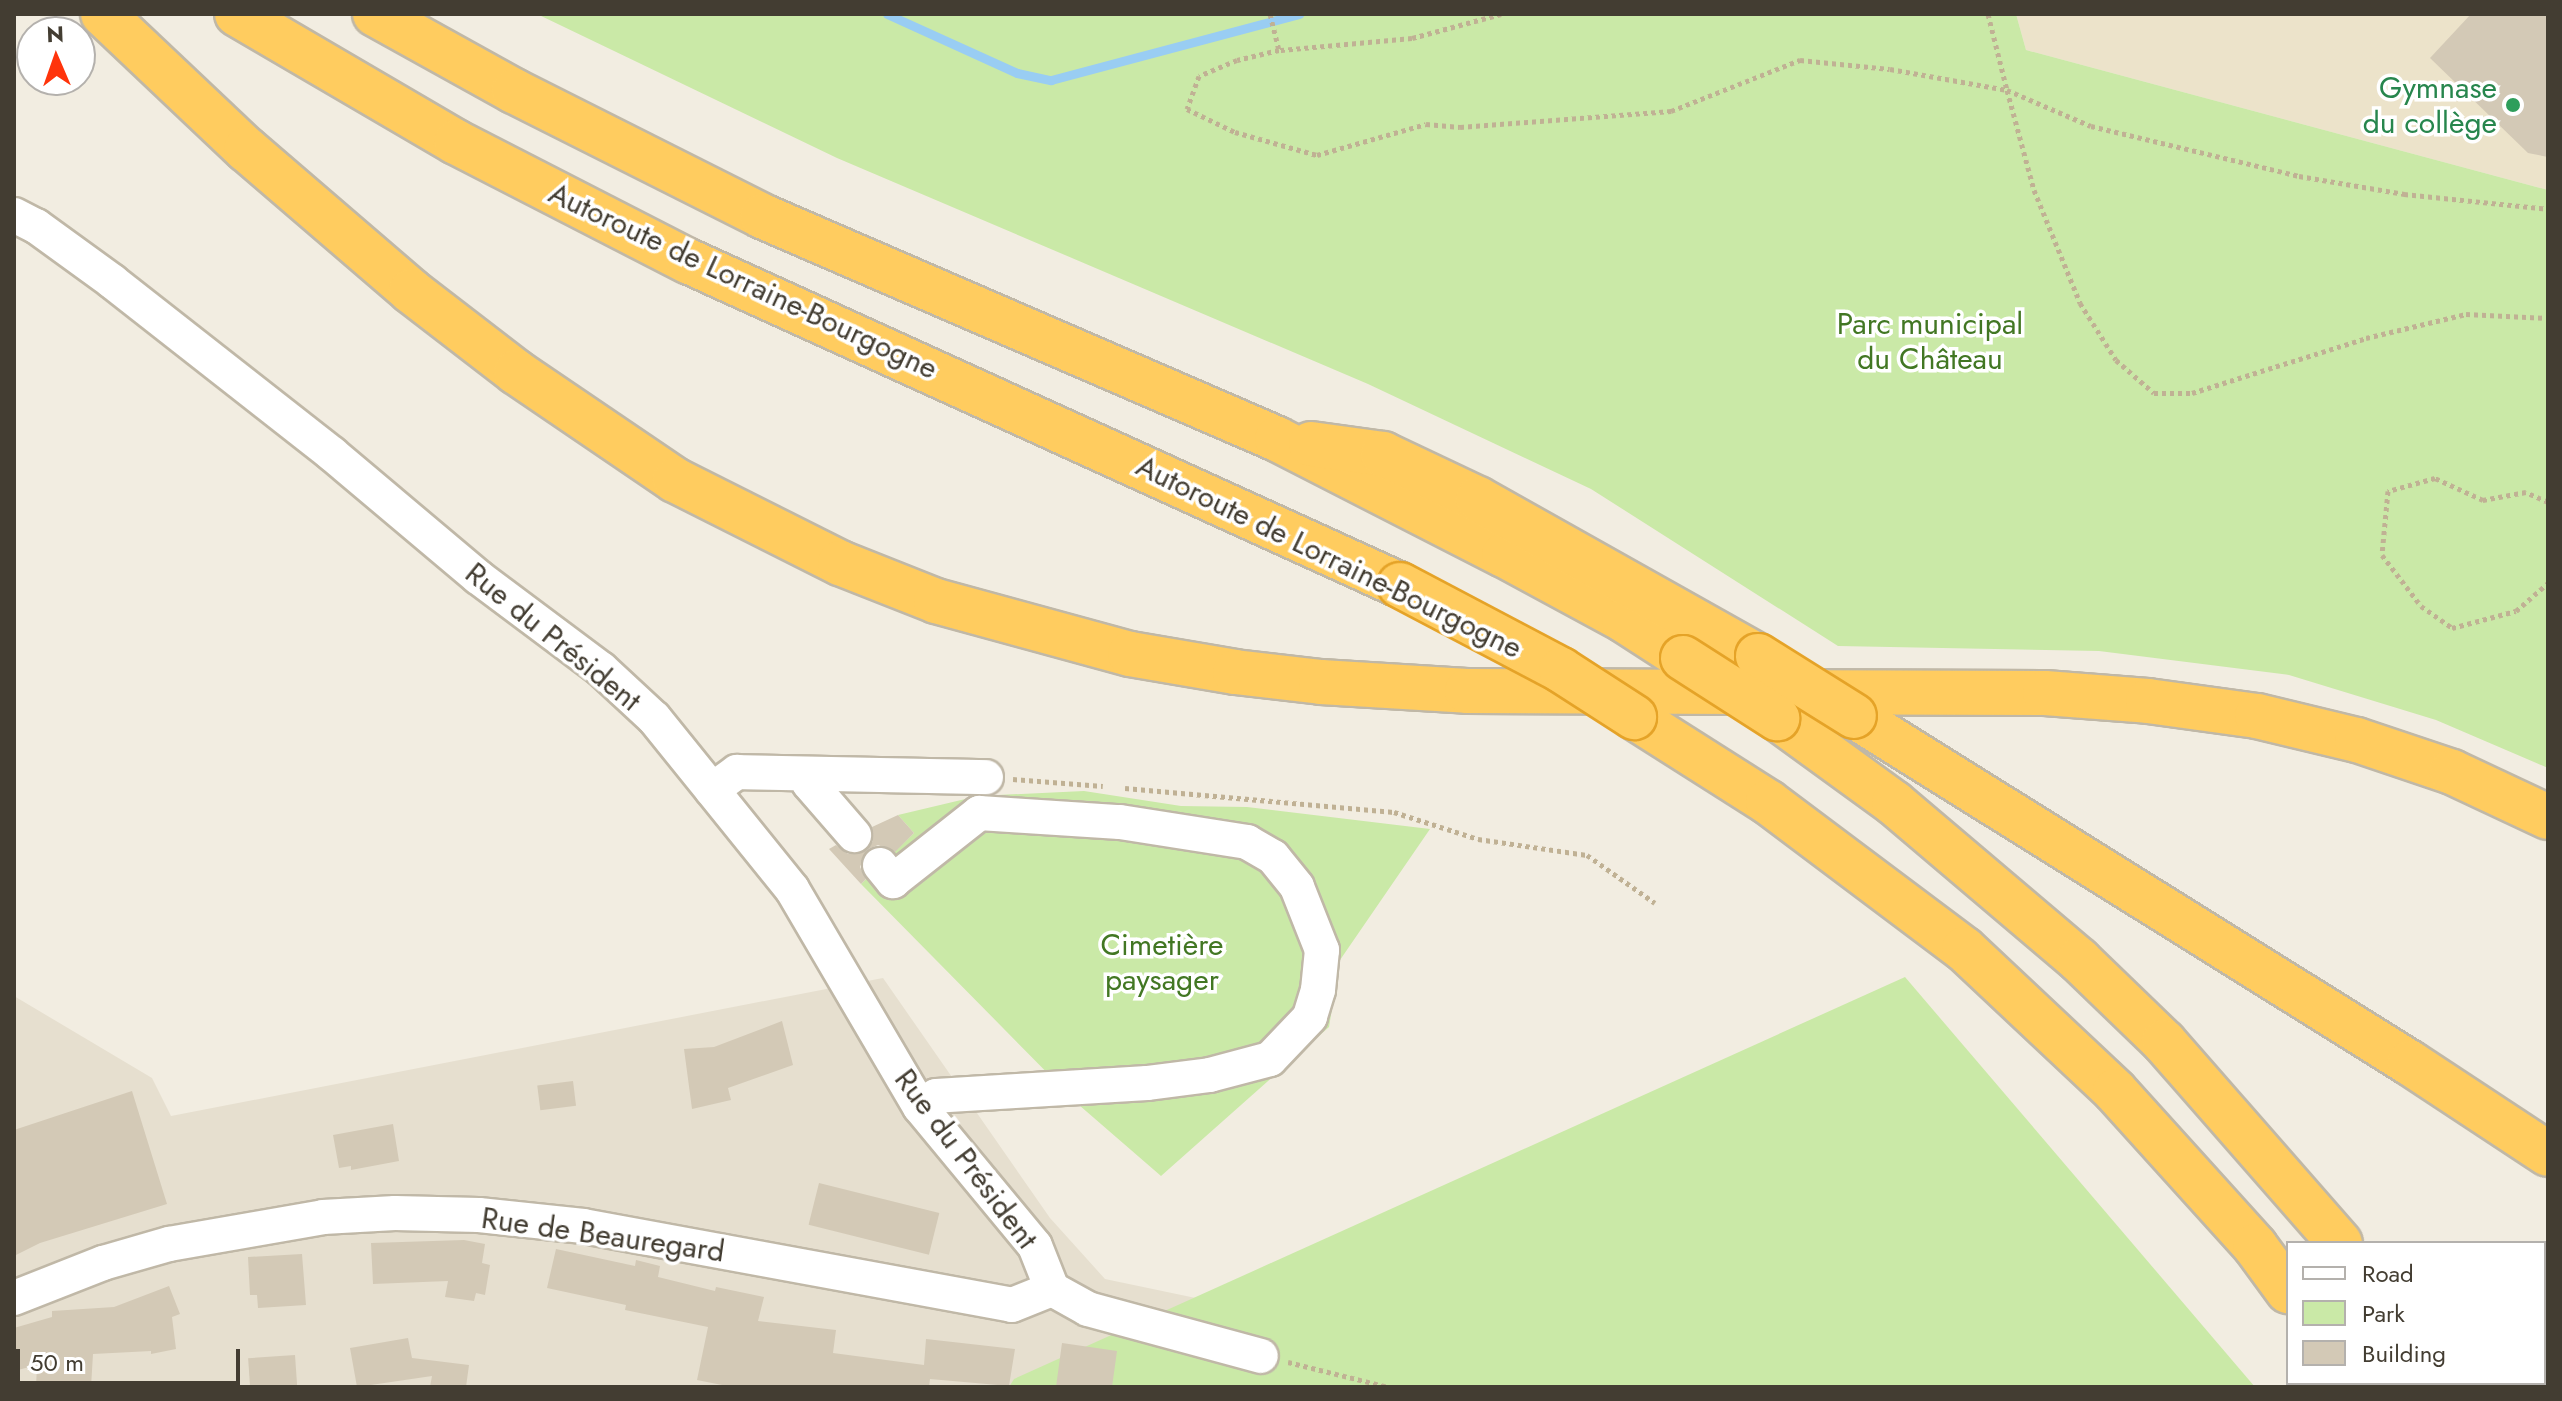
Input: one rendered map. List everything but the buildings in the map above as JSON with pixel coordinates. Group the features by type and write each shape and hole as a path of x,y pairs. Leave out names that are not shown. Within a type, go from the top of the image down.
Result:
{"highway":[{"path":"103,14 246,149 411,291 516,372 675,480 840,563 936,601 1130,654 1321,682 1467,691 2045,693 2148,701 2257,716 2357,740 2452,772 2548,817"},
{"name":"Autoroute de Lorraine-Bourgogne","path":"237,14 456,142 688,261 1400,585 1561,670 1768,802 1964,949 2115,1091 2255,1246 2286,1288"},
{"path":"375,14 514,91 762,216 1277,439 1624,620 1777,718 1894,803 2079,960 2164,1042 2338,1241"},
{"path":"1277,439 1383,454 1478,499 1758,656 2410,1063 2548,1154"}],"street":[{"name":"Rue du Président","path":"14,215 36,226 125,291 332,454 478,577 601,669 654,718 792,889 920,1107 1035,1246 1052,1289"},
{"path":"712,790 737,772 986,777"},
{"path":"809,774 809,783 854,835"},
{"path":"880,865 893,881 979,813 1120,822 1247,842 1273,857 1297,887 1322,950 1318,990 1310,1017 1270,1059 1210,1075 1147,1083 936,1096 920,1107"},
{"name":"Rue de Beauregard","path":"14,1298 103,1263 169,1244 323,1217 395,1213 479,1215 583,1226 1012,1305 1052,1289"},
{"path":"1052,1289 1088,1309 1261,1356"}],"path":[{"path":"1270,14 1279,50"},
{"path":"1501,14 1412,38 1279,50 1199,76 1187,109 1235,132 1317,155 1426,124 1460,127 1671,111 1800,60 1890,69 2007,90 2091,126 2299,176 2404,194 2548,209"},
{"path":"1988,14 2034,190 2080,303 2116,360 2154,393 2192,393 2366,338 2466,314 2548,318"},
{"path":"2548,502 2526,492 2483,500 2435,478 2388,491 2382,555 2421,606 2452,628 2516,611 2548,583"},
{"path":"986,777 1394,812 1478,839 1587,855 1655,903"},
{"path":"1261,1356 1388,1387"}],"shaded area":[{"path":"2016,14 2548,14 2548,190 2026,50"},
{"path":"883,978 1050,1218 1105,1279 1420,1345 1413,1387 14,1387 14,996 152,1078 171,1116"}],"green space":[{"name":"Parc municipal du Château","path":"537,14 2016,14 2026,50 2548,190 2548,768 2436,720 2289,675 2099,651 1838,646 1591,489 1368,384 837,158"},
{"name":"Cimetière paysager","path":"1084,791 1181,806 1247,807 1430,829 1340,960 1329,1027 1161,1176 1079,1105 861,884 914,833 898,815 978,796"},
{"path":"1905,977 2255,1387 1009,1387 1014,1379"}],"waterway":[{"path":"887,14 1017,73 1051,80 1299,14"}],"place":[{"name":"Gymnase du collège","path":"2513,105"}]}
